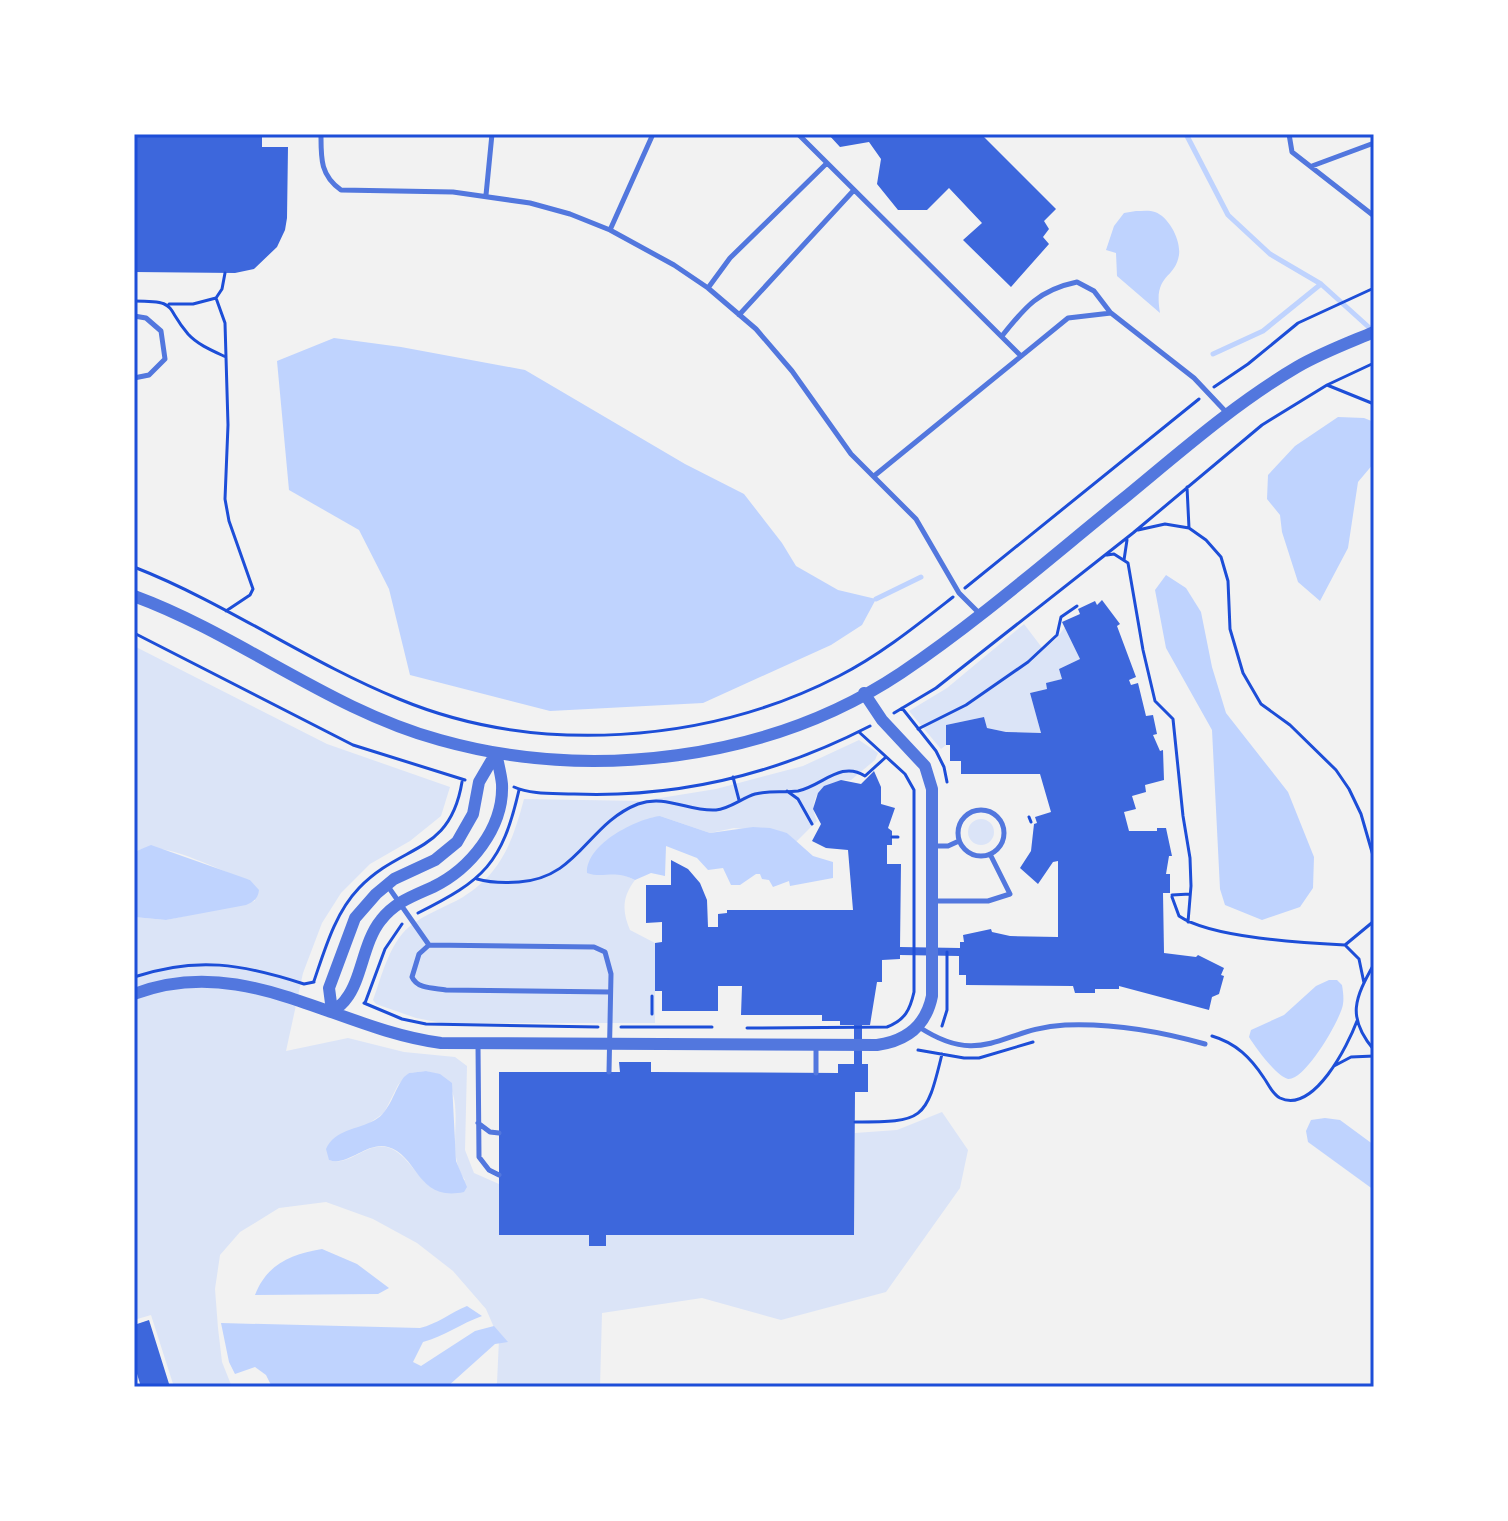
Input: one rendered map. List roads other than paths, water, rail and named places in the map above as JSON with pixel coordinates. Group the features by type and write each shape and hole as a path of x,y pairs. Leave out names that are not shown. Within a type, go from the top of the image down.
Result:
{"street":[{"path":"134,596 382,721 438,740 496,753 615,761 675,756 734,745 790,727 898,675 980,614 1228,414 1301,365 1374,332"},
{"path":"134,994 184,982 231,982 254,986 412,1039 478,1044 890,1043 903,1038 918,1027 929,1009 932,996 932,789 925,766 882,720 864,693"},
{"path":"332,1011 329,988 348,933 365,906 387,885 435,860 457,842 473,814 479,782 496,753"},
{"path":"332,1011 348,998 376,925 400,903 454,874 485,841 498,809 502,785 496,753"}],"lane":[{"path":"321,134 320,161 324,173 341,190 453,192 530,203 610,230 645,247 708,288 756,329 792,371 851,454 916,519 959,593 980,614"},
{"path":"486,195 492,134"},
{"path":"610,230 653,134"},
{"path":"798,134 1021,356"},
{"path":"1289,134 1292,152 1374,216"},
{"path":"1311,167 1374,143"},
{"path":"708,288 730,258 827,163"},
{"path":"739,315 854,190"},
{"path":"1001,336 1033,299 1060,285 1077,282 1094,291 1111,313 1194,378 1228,414"},
{"path":"874,476 1068,318 1111,313"},
{"path":"134,316 146,318 161,331 165,359 149,375 134,378"},
{"path":"980,809 988,810 1001,820 1004,834 999,848 990,854 972,855 959,841 958,829 966,815 980,809"},
{"path":"932,846 948,846 959,841"},
{"path":"931,901 988,901 1010,894 990,854"},
{"path":"387,885 429,945"},
{"path":"609,1072 610,992 610,962 605,952 594,947 429,945 419,954 412,977 417,984 446,990 610,992"},
{"path":"918,1027 937,1039 974,1048 1035,1030 1085,1024 1154,1031 1205,1044"},
{"path":"478,1044 479,1157 489,1170 499,1175"},
{"path":"816,1044 816,1073"},
{"path":"478,1122 484,1129 499,1133"}],"water":[{"path":"1151,211 1160,215 1173,230 1178,243 1177,263 1159,291 1160,313 1117,276 1116,253 1106,250 1114,226 1124,213"},
{"path":"334,338 525,370 685,464 744,494 796,566 838,590 876,599 862,625 831,645 703,703 550,711 410,675 389,589 359,530 289,490 277,361"},
{"path":"1338,417 1364,418 1374,422 1374,463 1358,482 1348,548 1320,601 1298,582 1282,532 1280,515 1267,499 1268,475 1295,446"},
{"path":"1166,575 1186,588 1201,612 1212,667 1226,713 1288,792 1314,857 1313,888 1300,907 1262,920 1225,905 1220,889 1212,730 1166,648 1155,590"},
{"path":"660,816 710,833 753,827 787,833 813,856 833,862 833,878 790,886 789,881 773,887 769,880 756,874 740,885 731,885 723,868 708,870 697,858 666,846 665,876 651,873 635,880 621,875 587,873 589,862 603,843 638,822"},
{"path":"151,845 250,880 259,890 258,896 246,905 166,920 134,917 134,852"},
{"path":"1337,980 1342,985 1341,1012 1312,1060 1295,1077 1283,1077 1252,1042 1249,1037 1251,1030 1284,1015 1316,986"},
{"path":"426,1071 440,1074 452,1083 456,1161 467,1187 464,1192 448,1193 427,1185 406,1159 388,1147 373,1147 343,1160 329,1160 326,1149 335,1137 380,1116 404,1077 409,1073"},
{"path":"1311,1120 1340,1120 1374,1145 1374,1190 1308,1142 1306,1131"},
{"path":"322,1249 357,1264 389,1288 378,1294 255,1295 266,1275 281,1262"},
{"path":"467,1306 482,1316 423,1342 413,1362 421,1366 475,1331 494,1326 508,1342 495,1344 447,1387 272,1387 266,1375 255,1367 235,1374 229,1362 221,1323 420,1328"}],"waterway":[{"path":"1186,134 1228,215 1270,254 1321,284 1373,331"},
{"path":"1213,354 1263,331 1321,284"},
{"path":"876,599 921,577"}]}
